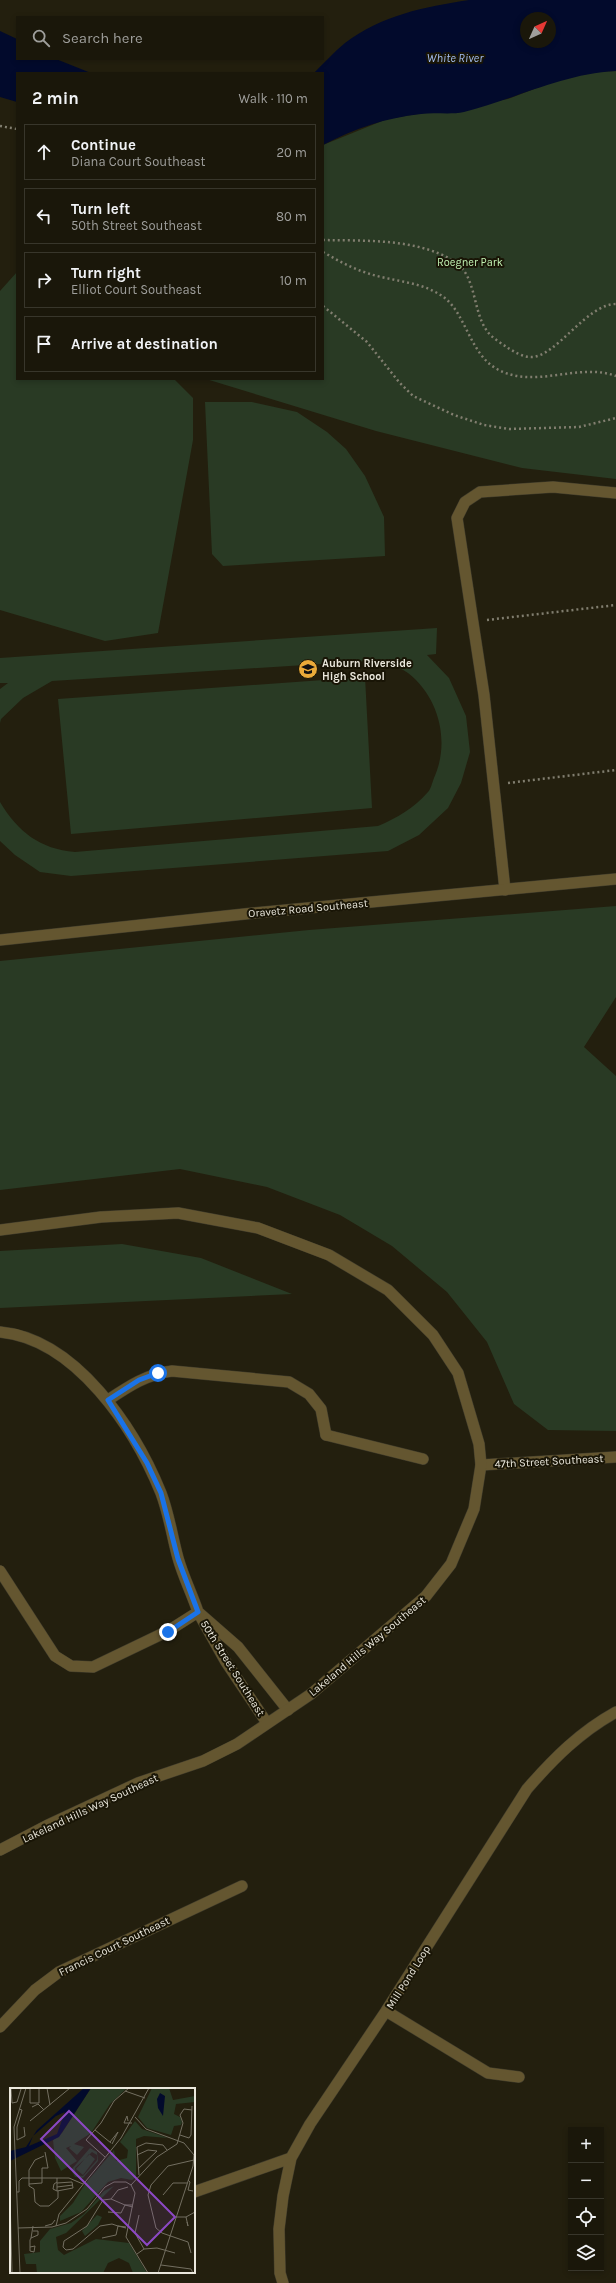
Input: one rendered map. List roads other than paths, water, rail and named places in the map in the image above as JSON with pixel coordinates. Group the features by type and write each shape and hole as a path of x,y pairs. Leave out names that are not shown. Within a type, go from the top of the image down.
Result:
{"street":[{"path":"505,890 484,695 457,518 466,502 480,492 553,487 616,493"},
{"name":"Oravetz Road Southeast","path":"0,940 254,913 505,890 616,878"},
{"name":"Lakeland Hills Way Southeast","path":"0,1230 101,1217 178,1213 258,1228 329,1255 388,1290 433,1335 458,1373 479,1444 481,1465 474,1509 464,1537 451,1564 426,1596 385,1633 288,1710 237,1744 203,1760 138,1783 48,1825 0,1850"},
{"name":"50th Street Southeast","path":"0,1332 12,1333 36,1342 62,1358 108,1400 147,1463 161,1493 178,1559 198,1612 226,1662 267,1723"},
{"path":"108,1400 139,1380 158,1373 172,1371 289,1382 309,1394 321,1410 326,1435 423,1460"},
{"name":"47th Street Southeast","path":"481,1465 616,1457"},
{"path":"0,1571 55,1656 71,1666 93,1667 168,1632 198,1612"},
{"name":"50th Street Southeast","path":"198,1612 238,1647 288,1710"},
{"name":"Mill Pond Loop","path":"283,2283 280,2274 279,2229 283,2196 292,2158 310,2124 386,2011 527,1789 554,1757 590,1727 616,1712"},
{"name":"Francis Court Southeast","path":"0,2027 35,1990 59,1972 242,1886"},
{"path":"386,2011 488,2074 520,2077"},
{"path":"195,2192 292,2158"}],"water":[{"name":"White River","path":"469,0 616,0 616,71 596,73 557,82 464,112 421,114 383,121 359,129 324,145 324,72 315,72 345,43 359,33 374,25 420,9"},
{"path":"0,31 16,39 16,60 58,60 88,72 16,72 16,102 0,97"}],"place":[{"name":"Auburn Riverside High School","path":"308,669"}],"park label":[{"name":"Roegner Park","path":"470,262"}]}
